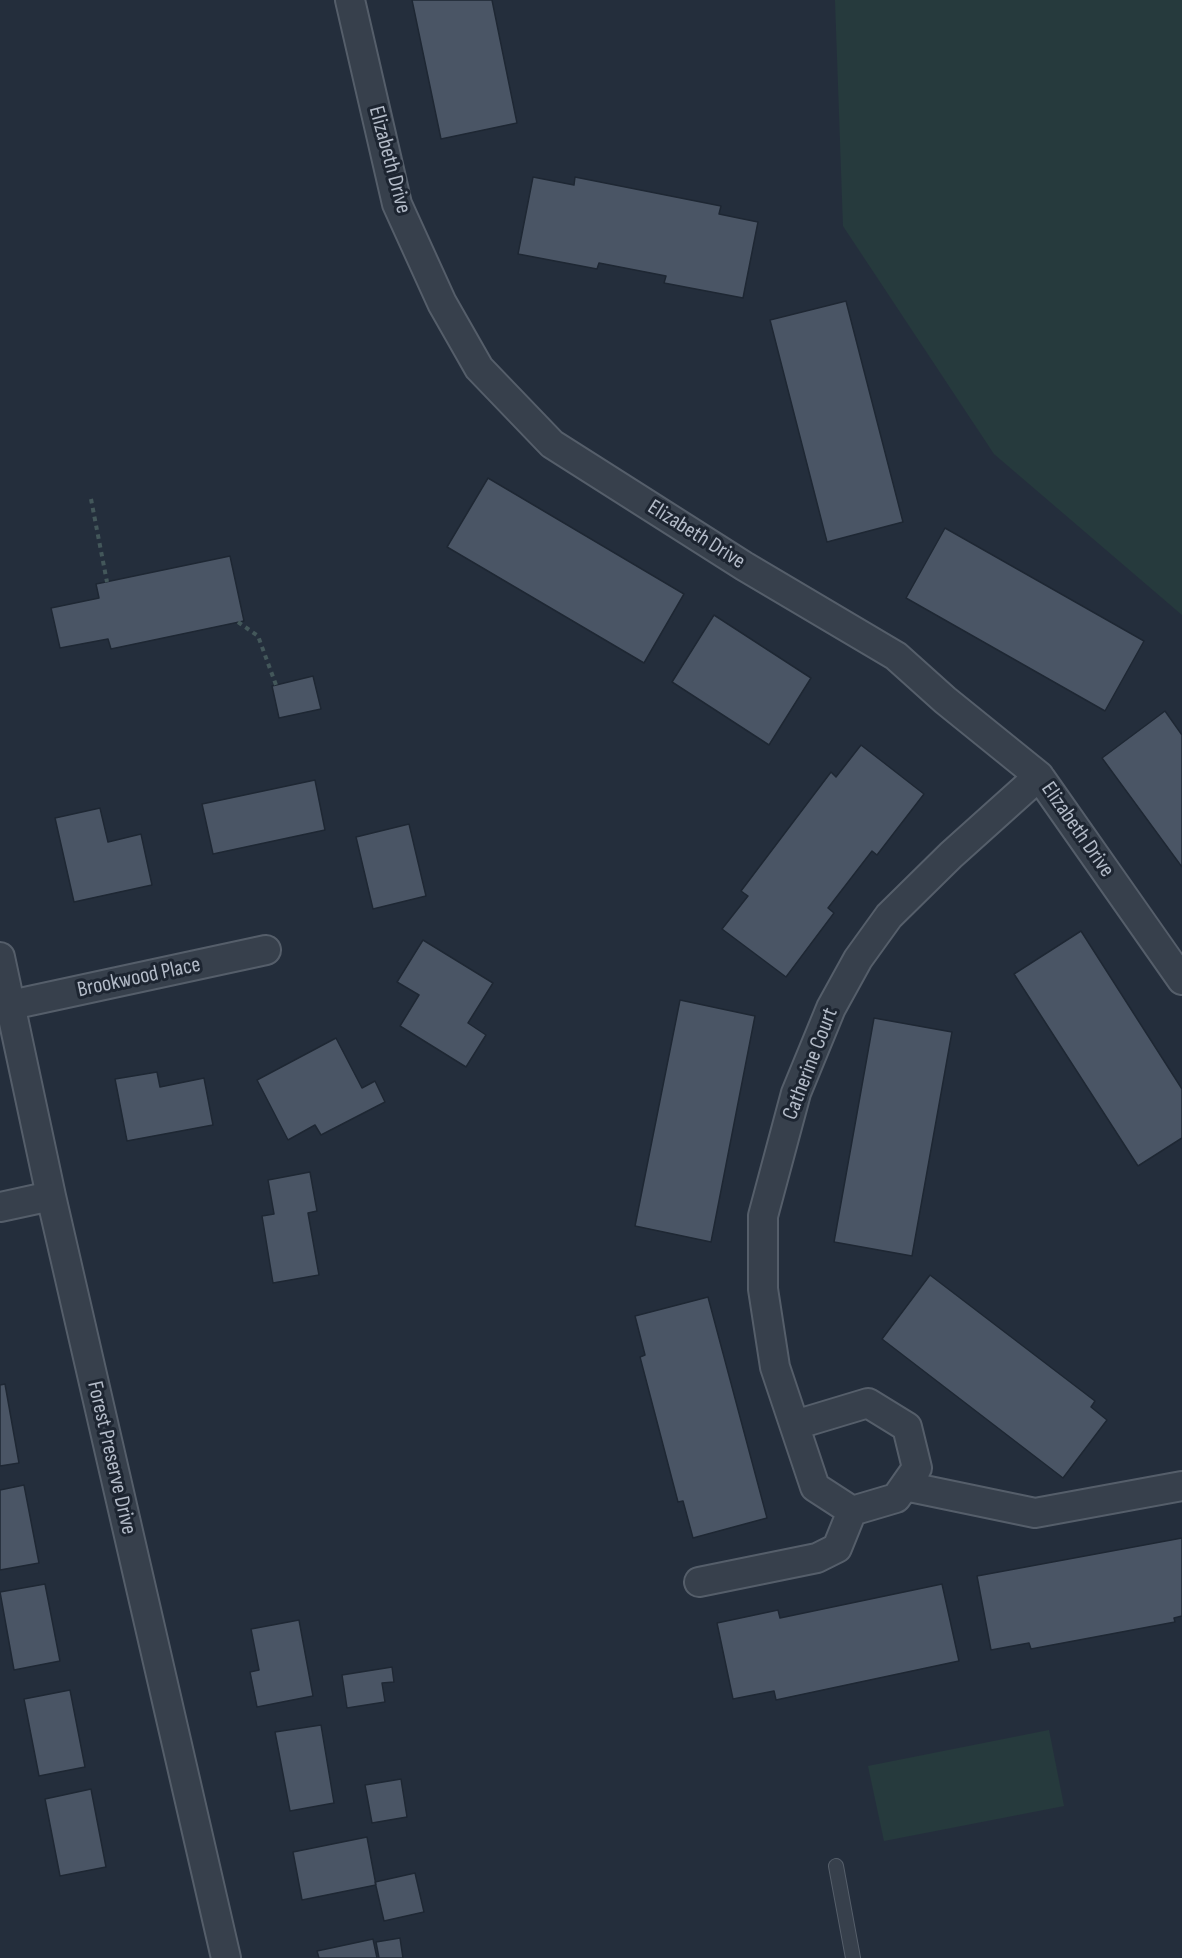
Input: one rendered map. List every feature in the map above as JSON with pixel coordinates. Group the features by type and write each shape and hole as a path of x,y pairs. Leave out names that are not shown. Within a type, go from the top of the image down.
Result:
{"street":[{"name":"Elizabeth Drive","path":"350,0 397,204 442,303 479,368 552,444 744,566 896,656 945,700 1039,776 1182,980"},
{"name":"Catherine Court","path":"852,1510 815,1487 775,1367 763,1289 763,1216 796,1093 831,1008 858,959 889,916 951,855 1039,776"},
{"name":"Brookwood Place","path":"11,1005 266,950"},
{"name":"Forest Preserve Drive","path":"0,957 51,1196 226,1958"},
{"path":"0,1207 51,1196"},
{"path":"699,1582 817,1558 837,1548 852,1510 896,1498 917,1468 907,1427 868,1403 795,1425"},
{"path":"905,1486 1035,1513 1182,1486"}],"lane":[{"path":"836,1866 853,1958"}],"path":[{"path":"91,499 107,582"},
{"path":"238,622 258,636 276,685"}],"green space":[{"path":"835,0 1182,0 1182,615 994,454 843,226"},
{"path":"1049,1730 1064,1806 884,1841 868,1766"}],"building":[{"path":"412,0 492,0 517,123 441,139"},
{"path":"533,177 574,185 575,177 721,206 719,214 758,222 743,298 664,283 666,276 599,263 597,269 518,254"},
{"path":"846,301 903,522 827,542 770,320"},
{"path":"488,478 684,594 644,663 447,547"},
{"path":"945,528 1144,641 1105,711 906,598"},
{"path":"230,556 244,621 111,649 108,639 60,648 51,608 99,598 96,584"},
{"path":"714,615 811,678 769,745 672,682"},
{"path":"313,676 321,709 279,718 272,686"},
{"path":"1165,711 1182,735 1182,867 1102,758"},
{"path":"861,745 924,794 877,855 872,851 828,908 834,913 786,977 722,929 748,896 741,891 831,772 836,777"},
{"path":"315,780 325,830 213,854 202,804"},
{"path":"100,808 108,842 141,834 152,885 74,902 55,818"},
{"path":"409,824 426,896 373,909 356,837"},
{"path":"1081,931 1182,1089 1182,1138 1138,1166 1014,974"},
{"path":"423,940 493,983 468,1023 486,1035 466,1067 400,1026 419,995 397,982"},
{"path":"680,1000 755,1016 711,1242 635,1226"},
{"path":"874,1018 952,1032 912,1256 834,1242"},
{"path":"336,1038 362,1088 375,1081 385,1102 321,1135 315,1125 288,1140 257,1080"},
{"path":"157,1072 160,1087 204,1078 213,1125 127,1141 115,1079"},
{"path":"310,1172 317,1211 308,1213 319,1275 273,1283 262,1216 274,1214 268,1180"},
{"path":"930,1275 1095,1401 1091,1407 1107,1420 1063,1478 882,1339"},
{"path":"708,1297 767,1518 693,1538 683,1501 678,1502 640,1357 645,1355 635,1316"},
{"path":"5,1384 19,1463 0,1466 0,1385"},
{"path":"24,1485 39,1563 0,1570 0,1490"},
{"path":"1182,1538 1182,1616 1174,1618 1175,1622 1031,1649 1029,1643 991,1650 977,1576"},
{"path":"45,1584 60,1661 14,1670 0,1592"},
{"path":"942,1584 959,1661 776,1700 774,1691 733,1699 717,1623 778,1610 780,1618"},
{"path":"299,1620 313,1696 257,1707 250,1672 259,1670 251,1629"},
{"path":"392,1667 394,1682 382,1683 385,1702 347,1708 342,1675"},
{"path":"70,1690 85,1767 39,1776 24,1699"},
{"path":"321,1725 334,1803 290,1811 275,1732"},
{"path":"401,1779 407,1817 372,1823 365,1785"},
{"path":"91,1789 106,1867 60,1876 45,1799"},
{"path":"367,1837 376,1885 302,1900 293,1852"},
{"path":"415,1873 424,1912 384,1921 375,1882"},
{"path":"400,1938 403,1958 379,1958 376,1942"},
{"path":"373,1939 377,1958 319,1958 317,1951"}]}
